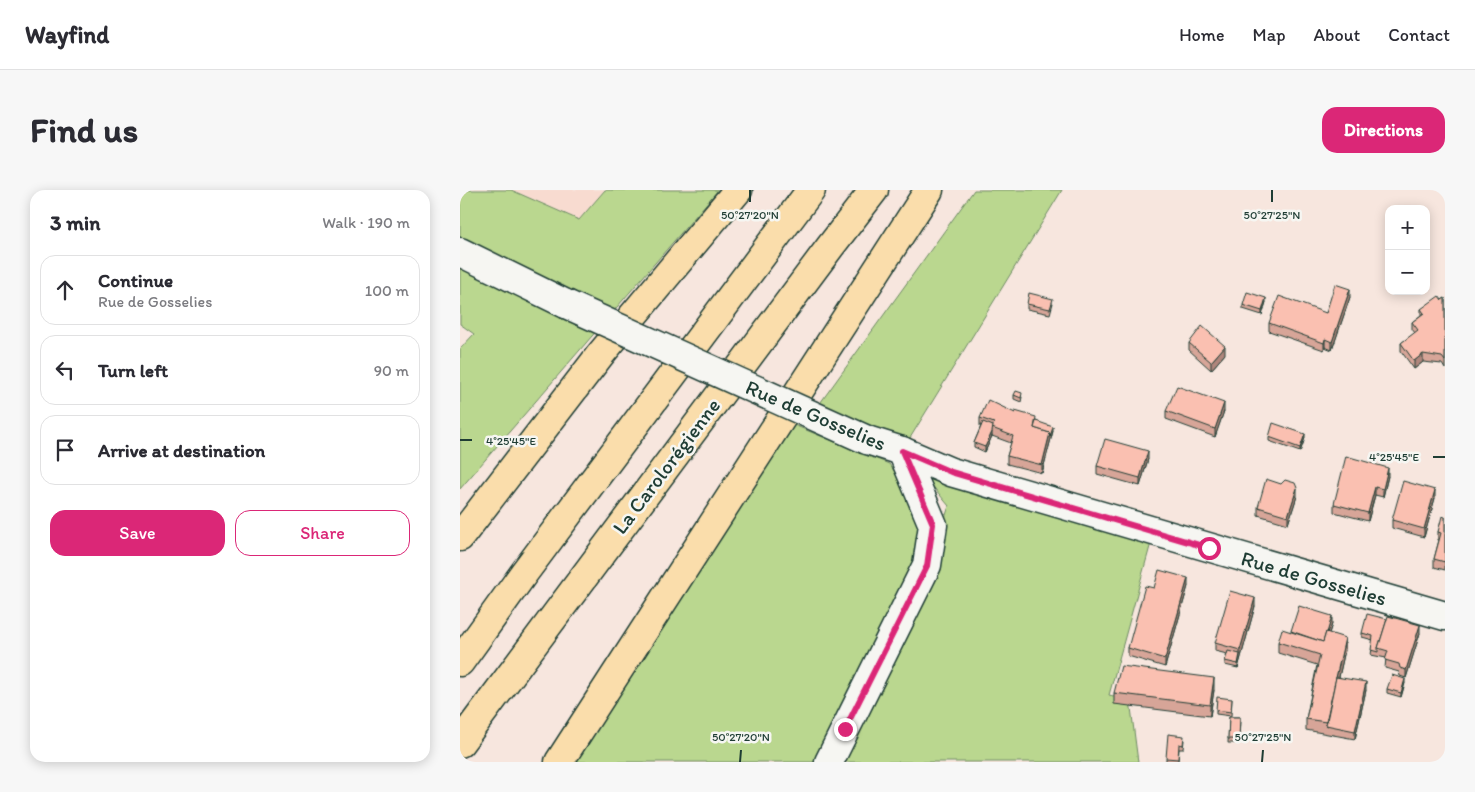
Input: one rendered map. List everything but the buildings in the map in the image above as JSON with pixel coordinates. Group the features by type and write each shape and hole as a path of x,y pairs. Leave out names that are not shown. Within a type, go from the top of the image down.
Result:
{"highway":[{"path":"460,537 600,355 738,190"},
{"path":"460,662 524,573 811,190"},
{"name":"La Carolorégienne","path":"460,743 874,190"},
{"path":"559,762 930,190"}],"street":[{"name":"Rue de Gosselies","path":"460,252 566,304 867,440 902,451 960,475 1445,616"},
{"path":"829,762 927,566 933,524 902,451"}],"shaded area":[{"path":"511,190 605,190 579,220"}],"green space":[{"path":"460,190 511,190 579,220 605,190 718,190 460,489 460,349 474,334 460,324"},
{"path":"974,190 1062,190 902,451 818,406"},
{"path":"789,423 889,464 933,525 818,762 564,762"},
{"path":"912,461 1154,532 1109,695 1130,700 1138,762 843,762 908,630 949,506"}],"route":[{"path":"845,729 927,566 933,524 902,451 951,472 1209,548"}]}
